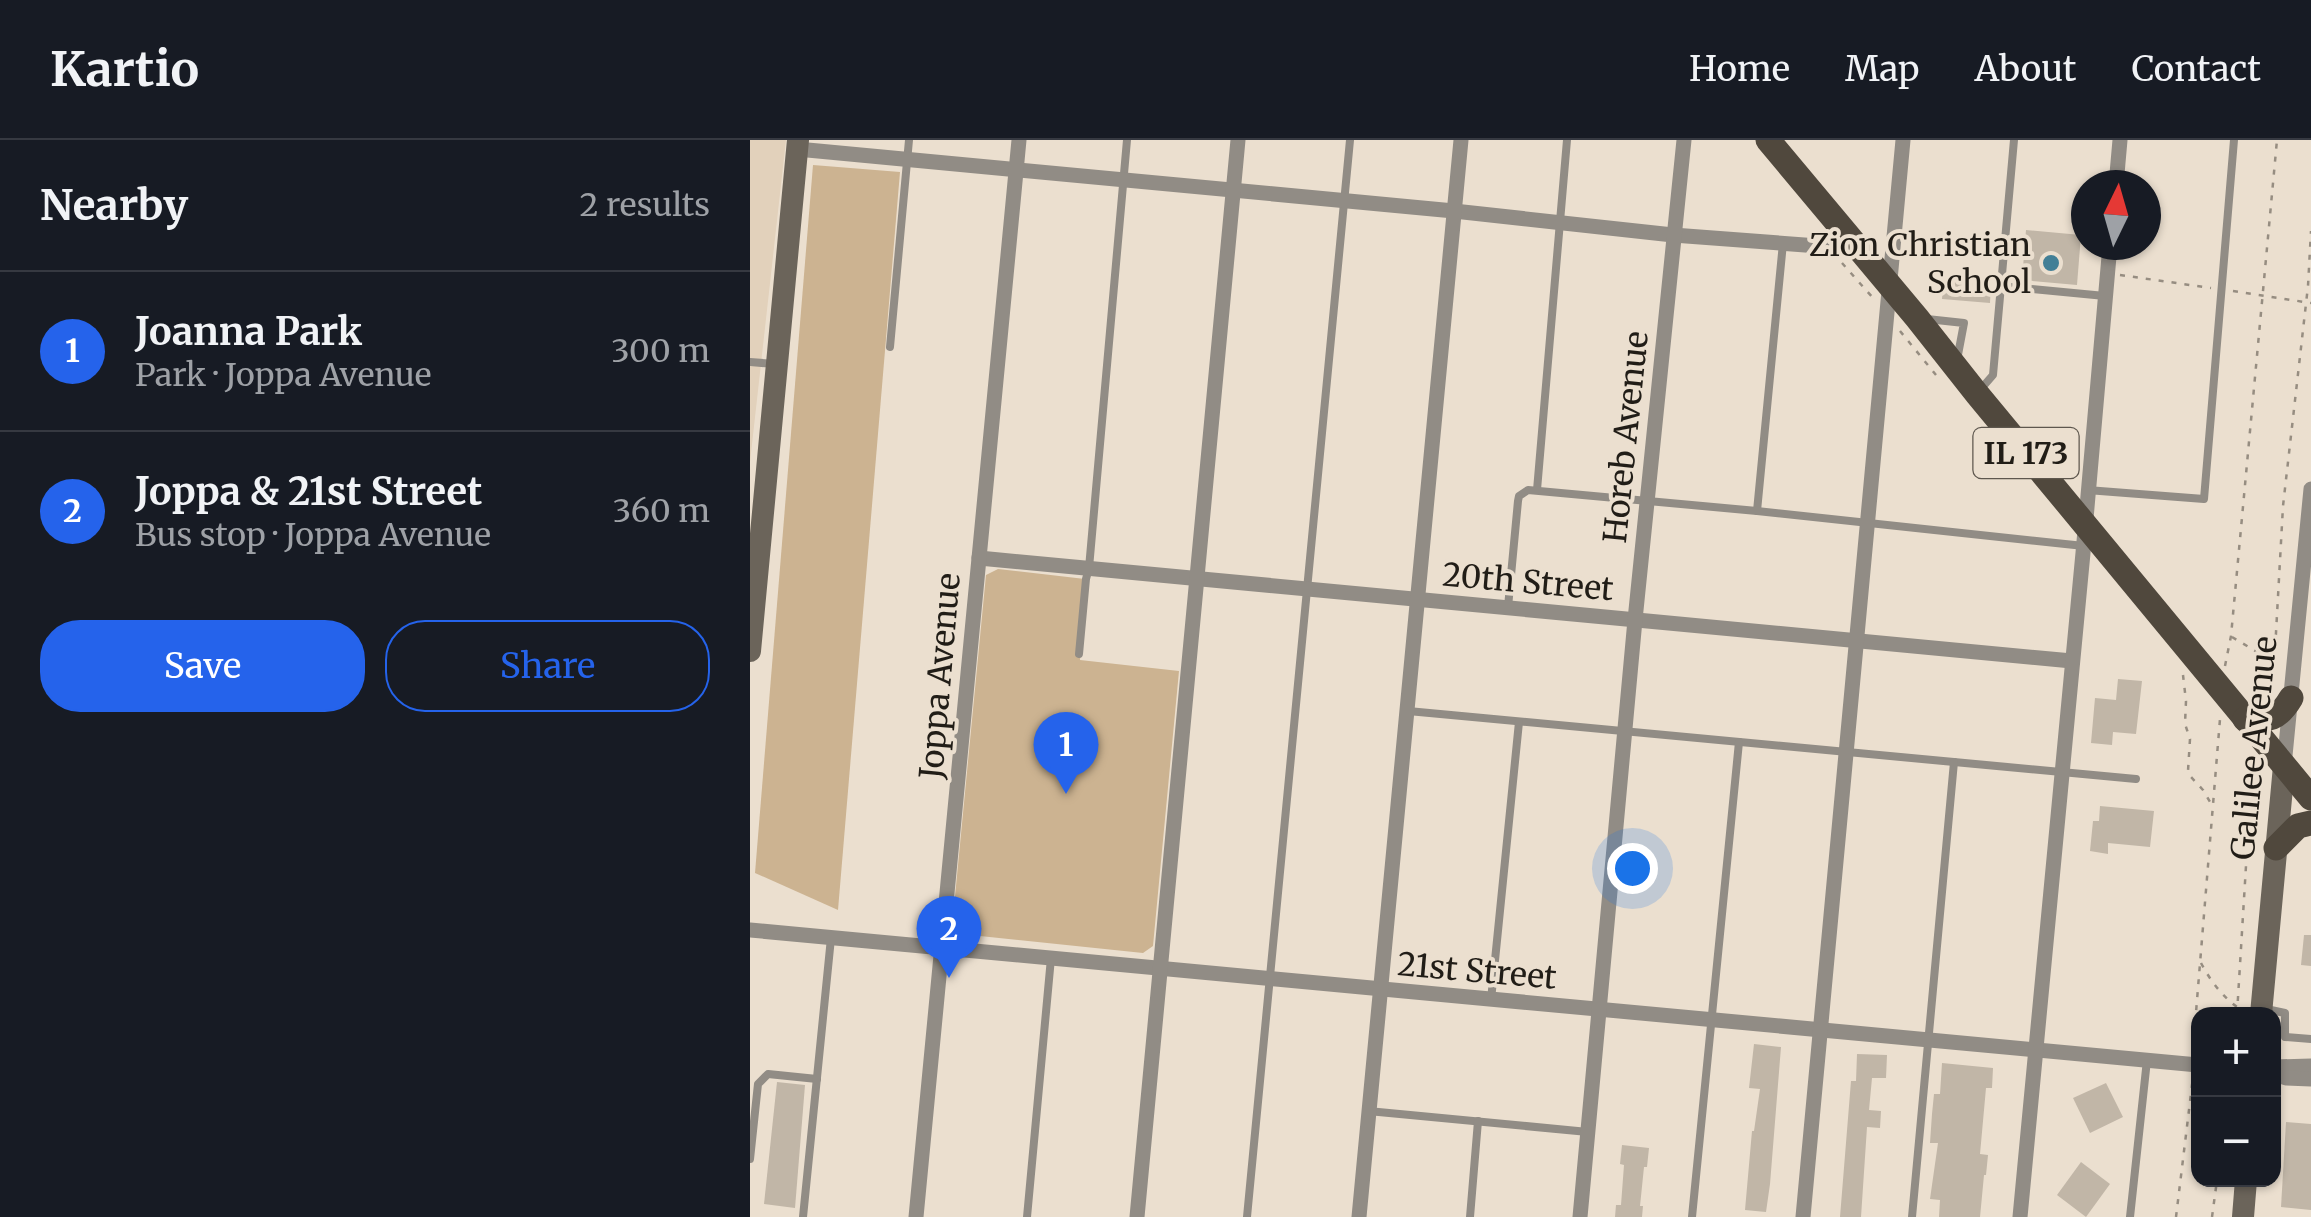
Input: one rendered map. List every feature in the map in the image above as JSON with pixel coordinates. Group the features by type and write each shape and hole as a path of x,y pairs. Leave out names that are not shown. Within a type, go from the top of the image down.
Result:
{"main road":[{"path":"750,652 797,145"},
{"name":"IL 173","path":"1778,145 2084,535 2245,719 2275,765 2311,798"},
{"path":"2245,719 2282,714 2292,689"},
{"name":"Galilee Avenue","path":"2262,1007 2276,848 2275,765"},
{"path":"2276,848 2298,826 2311,823"},
{"path":"2243,1217 2245,1187"}],"street":[{"name":"Joppa Avenue","path":"916,1217 1018,140"},
{"path":"1137,1217 1238,140"},
{"path":"1359,1217 1461,140"},
{"name":"Horeb Avenue","path":"1580,1217 1684,140"},
{"path":"1803,1217 1902,140"},
{"path":"2117,170 2120,140"},
{"path":"797,145 907,160 1858,250"},
{"path":"2020,1217 2108,260"},
{"name":"Galilee Avenue","path":"2275,765 2292,689 2307,566 2311,489"},
{"name":"20th Street","path":"979,558 2072,661"},
{"name":"21st Street","path":"750,930 2191,1064"},
{"path":"2281,1070 2311,1066"},
{"path":"2281,1075 2311,1079"}],"lane":[{"path":"890,347 909,140"},
{"path":"1079,654 1127,140"},
{"path":"1248,1217 1350,140"},
{"path":"1537,490 1567,140"},
{"path":"1977,394 1993,375 2014,140"},
{"path":"2088,490 2204,499 2234,140"},
{"path":"1757,512 1782,244"},
{"path":"2001,286 2105,296"},
{"path":"750,362 777,364"},
{"path":"1508,608 1518,500 1525,492 1537,490 1866,523 2084,535"},
{"path":"1408,711 2136,779"},
{"path":"1491,1000 1518,722"},
{"path":"1692,1217 1739,742"},
{"path":"1912,1217 1954,762"},
{"path":"803,1217 831,937"},
{"path":"1027,1217 1051,958"},
{"path":"2281,1011 2286,1013 2285,1036 2311,1039"},
{"path":"2130,1217 2147,1060"},
{"path":"750,1159 758,1084 768,1074 817,1079"},
{"path":"1368,1111 1588,1132"},
{"path":"1470,1217 1478,1121"}],"path":[{"path":"2224,670 2277,140"},
{"path":"2274,662 2283,506 2311,231"},
{"path":"2107,273 2311,303"},
{"path":"2230,636 2274,662 2292,689"},
{"path":"2181,670 2186,686 2184,724 2190,739 2188,771 2213,808"},
{"path":"2198,1007 2218,752"},
{"path":"2238,1007 2252,787 2256,776 2275,765"},
{"path":"2200,961 2208,977 2237,1007"},
{"path":"2176,1217 2191,1096"},
{"path":"2212,1217 2217,1187"}],"shaded area":[{"path":"750,140 786,140 750,462"},
{"path":"813,165 900,172 838,910 755,873"},
{"path":"998,569 1085,579 1080,660 1179,671 1153,946 1143,953 961,934 953,917 986,575"}],"building":[{"path":"2026,230 2071,234 2071,260 2079,260 2077,285 2022,280"},
{"path":"1944,277 1991,281 1990,303 1942,299"},
{"path":"2118,679 2142,681 2136,734 2113,732 2112,745 2091,743 2095,698 2116,700"},
{"path":"2100,806 2154,811 2150,847 2108,843 2108,854 2090,851 2093,821 2099,821"},
{"path":"2304,935 2311,935 2311,966 2301,965"},
{"path":"1754,1044 1781,1047 1766,1212 1745,1210 1760,1089 1749,1088"},
{"path":"1857,1054 1887,1055 1886,1078 1872,1078 1869,1110 1881,1111 1880,1128 1867,1127 1861,1217 1840,1217 1851,1081 1856,1081"},
{"path":"1942,1063 1993,1068 1992,1088 1986,1088 1980,1154 1988,1155 1980,1217 1939,1217 1940,1200 1930,1199 1938,1143 1930,1143 1932,1114 1934,1094 1940,1094"},
{"path":"777,1082 805,1085 795,1208 764,1204"},
{"path":"2106,1083 2123,1117 2090,1133 2073,1098"},
{"path":"2286,1122 2311,1124 2311,1210 2281,1207"},
{"path":"1622,1145 1649,1148 1640,1206 1642,1217 1615,1217 1616,1205 1621,1205"},
{"path":"2081,1162 2110,1184 2086,1217 2057,1195"}],"place":[{"name":"Zion Christian School","path":"2051,263"},
{"name":"Joanna Park","path":"1066,794"},
{"name":"Joppa & 21st Street","path":"949,978"}]}
